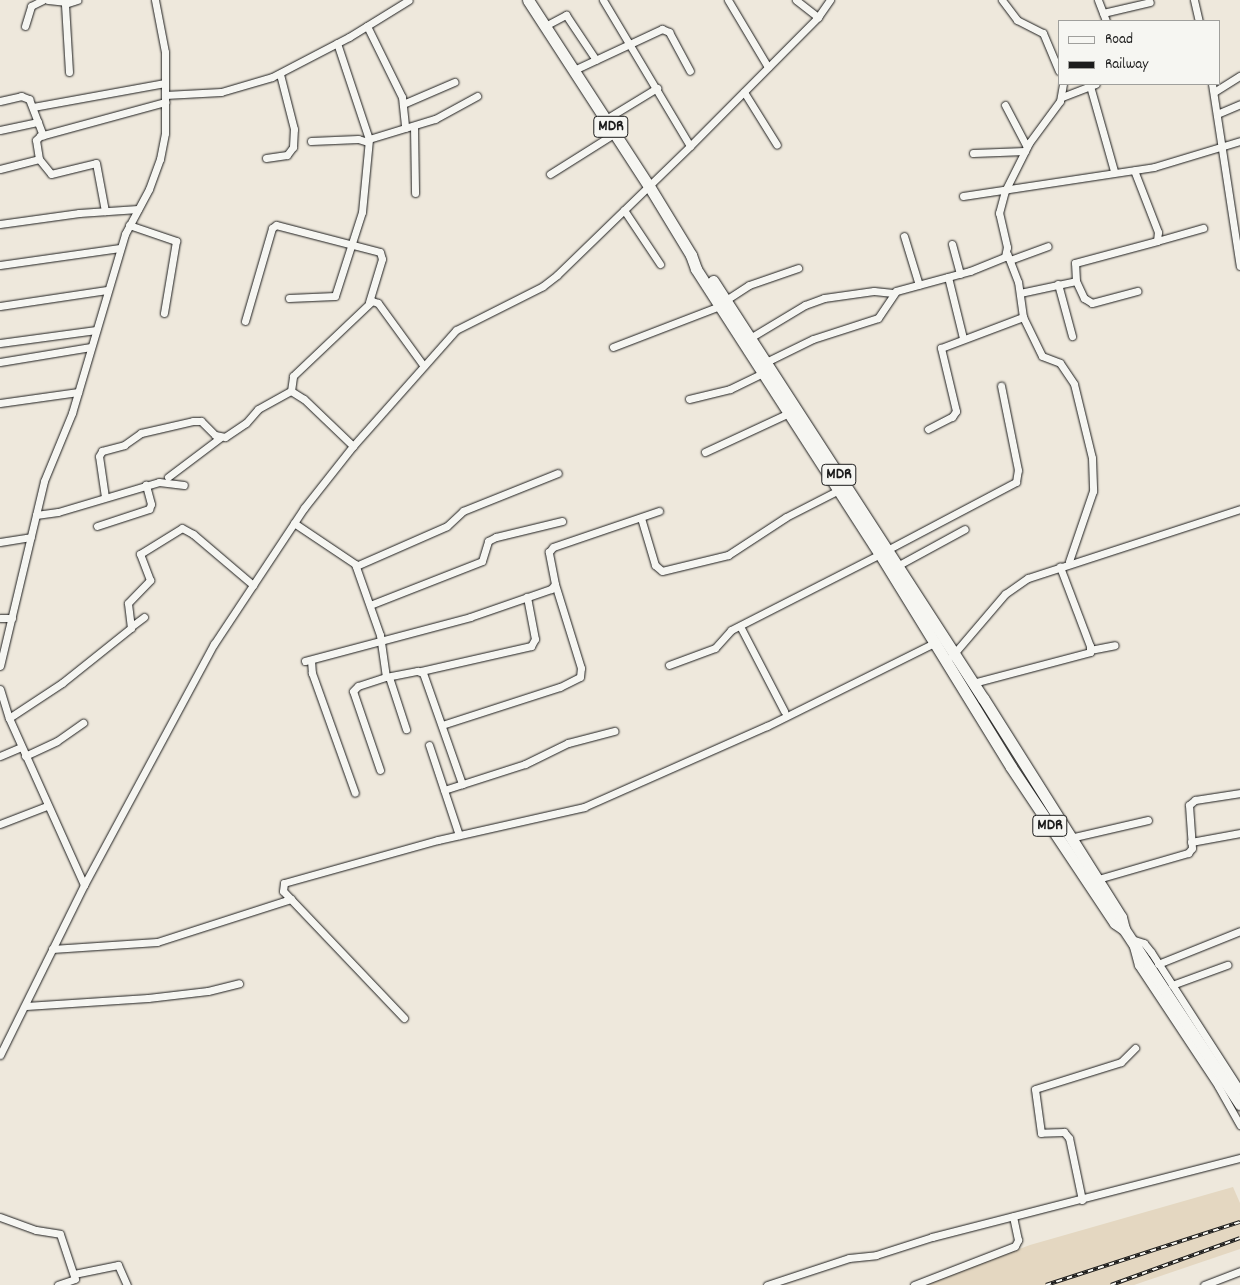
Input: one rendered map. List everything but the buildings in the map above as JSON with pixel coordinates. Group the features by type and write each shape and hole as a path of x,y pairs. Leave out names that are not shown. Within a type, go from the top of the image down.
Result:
{"main road":[{"name":"MDR","path":"528,0 649,186 691,255 696,270 750,338 765,368"},
{"name":"MDR","path":"723,303 884,552 936,642 973,683 978,701"},
{"name":"MDR","path":"793,411 839,490 875,538"},
{"name":"MDR","path":"884,552 897,566 950,658 1089,885 1115,924 1128,934"},
{"name":"MDR","path":"986,714 1098,879 1121,917 1128,934 1240,1104"}],"street":[{"path":"25,26 31,6 42,0"},
{"path":"48,0 67,2 78,0"},
{"path":"0,666 48,468 78,392 120,248 160,159 165,83 164,52 155,0"},
{"path":"105,211 96,164 51,174 39,159 36,140 43,135 165,99 221,92 280,74 337,44 409,0"},
{"path":"603,0 690,146"},
{"path":"728,0 768,67"},
{"path":"796,0 818,17"},
{"path":"0,1055 26,1006 84,885 214,644 294,523 353,446 423,365 462,326 549,281 744,92 818,17 830,0"},
{"path":"1002,0 1017,20 1042,33 1057,58"},
{"path":"1098,0 1106,20"},
{"path":"1194,0 1199,20"},
{"path":"67,2 68,72"},
{"path":"1103,13 1150,2"},
{"path":"544,26 566,15 596,60"},
{"path":"366,26 403,104 405,128"},
{"path":"574,70 657,30 665,30 690,71"},
{"path":"289,298 334,298 362,212 368,141 337,44"},
{"path":"266,158 287,155 293,147 294,129 280,74"},
{"path":"1220,85 1240,76"},
{"path":"403,104 454,82"},
{"path":"33,108 165,83"},
{"path":"1063,85 1062,96 1026,149 1005,191 999,213 1020,293 1024,317 1042,356 1060,363 1074,384 1092,458 1093,492 1069,561"},
{"path":"1062,96 1093,85 1114,171"},
{"path":"606,119 657,88"},
{"path":"1213,88 1240,266"},
{"path":"744,92 778,145"},
{"path":"0,101 21,96 29,99 43,135"},
{"path":"311,141 368,141 414,126 477,96"},
{"path":"1217,114 1240,104"},
{"path":"1006,105 1026,149"},
{"path":"0,130 38,122"},
{"path":"414,126 415,192"},
{"path":"550,174 615,133"},
{"path":"963,196 1005,191 1114,171 1134,170 1240,141"},
{"path":"973,153 1026,149"},
{"path":"0,169 39,159"},
{"path":"1134,170 1158,232 1157,241"},
{"path":"1232,210 1240,207"},
{"path":"0,224 105,211 138,209"},
{"path":"624,210 660,264"},
{"path":"129,226 176,241 164,313"},
{"path":"245,321 274,226 353,243 380,252 382,256 369,302 293,376 291,391"},
{"path":"1137,291 1092,303 1084,298 1076,281 1075,263 1203,228"},
{"path":"904,236 919,285"},
{"path":"952,244 960,274"},
{"path":"750,338 805,305 824,298 874,291 893,293 1048,246"},
{"path":"0,265 120,248"},
{"path":"613,347 723,303 748,285 798,268"},
{"path":"948,277 963,338"},
{"path":"1020,293 1076,281"},
{"path":"1058,284 1072,336"},
{"path":"0,306 107,290"},
{"path":"689,399 730,389 813,339 878,318 886,309 893,293"},
{"path":"369,302 378,303 423,365"},
{"path":"928,429 952,417 956,411 940,350 963,338 1017,322 1024,317"},
{"path":"0,343 96,330"},
{"path":"0,362 91,347"},
{"path":"669,666 715,648 740,626 1016,482 1018,470 1001,386"},
{"path":"291,391 304,399 353,446"},
{"path":"168,477 221,437 246,423 258,409 291,391"},
{"path":"0,404 78,392"},
{"path":"705,452 793,411"},
{"path":"105,497 99,456 102,451 124,445 141,433 193,421 201,421 221,437"},
{"path":"356,566 447,526 462,511 558,473"},
{"path":"36,514 58,512 146,485 166,482 184,485"},
{"path":"97,526 148,509 151,504 146,485"},
{"path":"641,518 655,566 662,570 728,555 786,517 839,490"},
{"path":"950,658 1015,586 1060,567 1240,509"},
{"path":"442,725 560,687 580,677 581,668 554,584 549,552 553,546 659,511"},
{"path":"370,604 482,561 488,541 496,537 562,521"},
{"path":"294,523 349,558 356,566 381,639 387,677 406,729"},
{"path":"132,626 128,603 150,580 140,554 182,528 193,534 253,585"},
{"path":"897,566 965,529"},
{"path":"0,542 31,537"},
{"path":"1060,567 1090,650"},
{"path":"355,793 308,661 381,639 470,617 551,589 554,584"},
{"path":"380,770 353,691 358,686 387,677 421,672 531,646 535,639 527,597"},
{"path":"9,718 62,683 144,617"},
{"path":"0,618 12,618"},
{"path":"740,626 784,711"},
{"path":"404,1018 283,892 284,883 459,835 590,805 767,726 936,642"},
{"path":"973,683 1080,657 1090,650 1115,645"},
{"path":"421,672 442,725 462,784"},
{"path":"0,689 9,718 25,756 84,885"},
{"path":"25,756 57,742 83,723"},
{"path":"444,790 526,764 568,743 614,731"},
{"path":"429,745 459,835"},
{"path":"0,756 22,747"},
{"path":"1098,879 1186,854 1191,850 1188,809 1190,803 1240,793"},
{"path":"0,824 47,806"},
{"path":"1070,838 1148,820"},
{"path":"1191,842 1240,833"},
{"path":"52,949 157,942 291,899"},
{"path":"1158,964 1240,930"},
{"path":"1128,934 1144,943 1240,1090"},
{"path":"1128,934 1138,965 1240,1125"},
{"path":"1172,985 1227,965"},
{"path":"26,1006 148,998 208,991 239,983"},
{"path":"1082,1200 1070,1138 1064,1132 1041,1133 1035,1089 1121,1062 1134,1048"},
{"path":"767,1285 849,1258 876,1255 1240,1158"},
{"path":"0,1217 36,1230 59,1232 74,1274 72,1282 58,1285"},
{"path":"914,1285 1015,1246 1018,1240 1013,1217"},
{"path":"74,1274 118,1265 127,1285"},
{"path":"1204,1285 1240,1271"}],"shaded area":[{"path":"1233,1187 1240,1203 1240,1249 1134,1285 923,1285 1030,1245"}],"railway":[{"path":"1046,1285 1240,1222"},
{"path":"1111,1285 1240,1238"}]}
